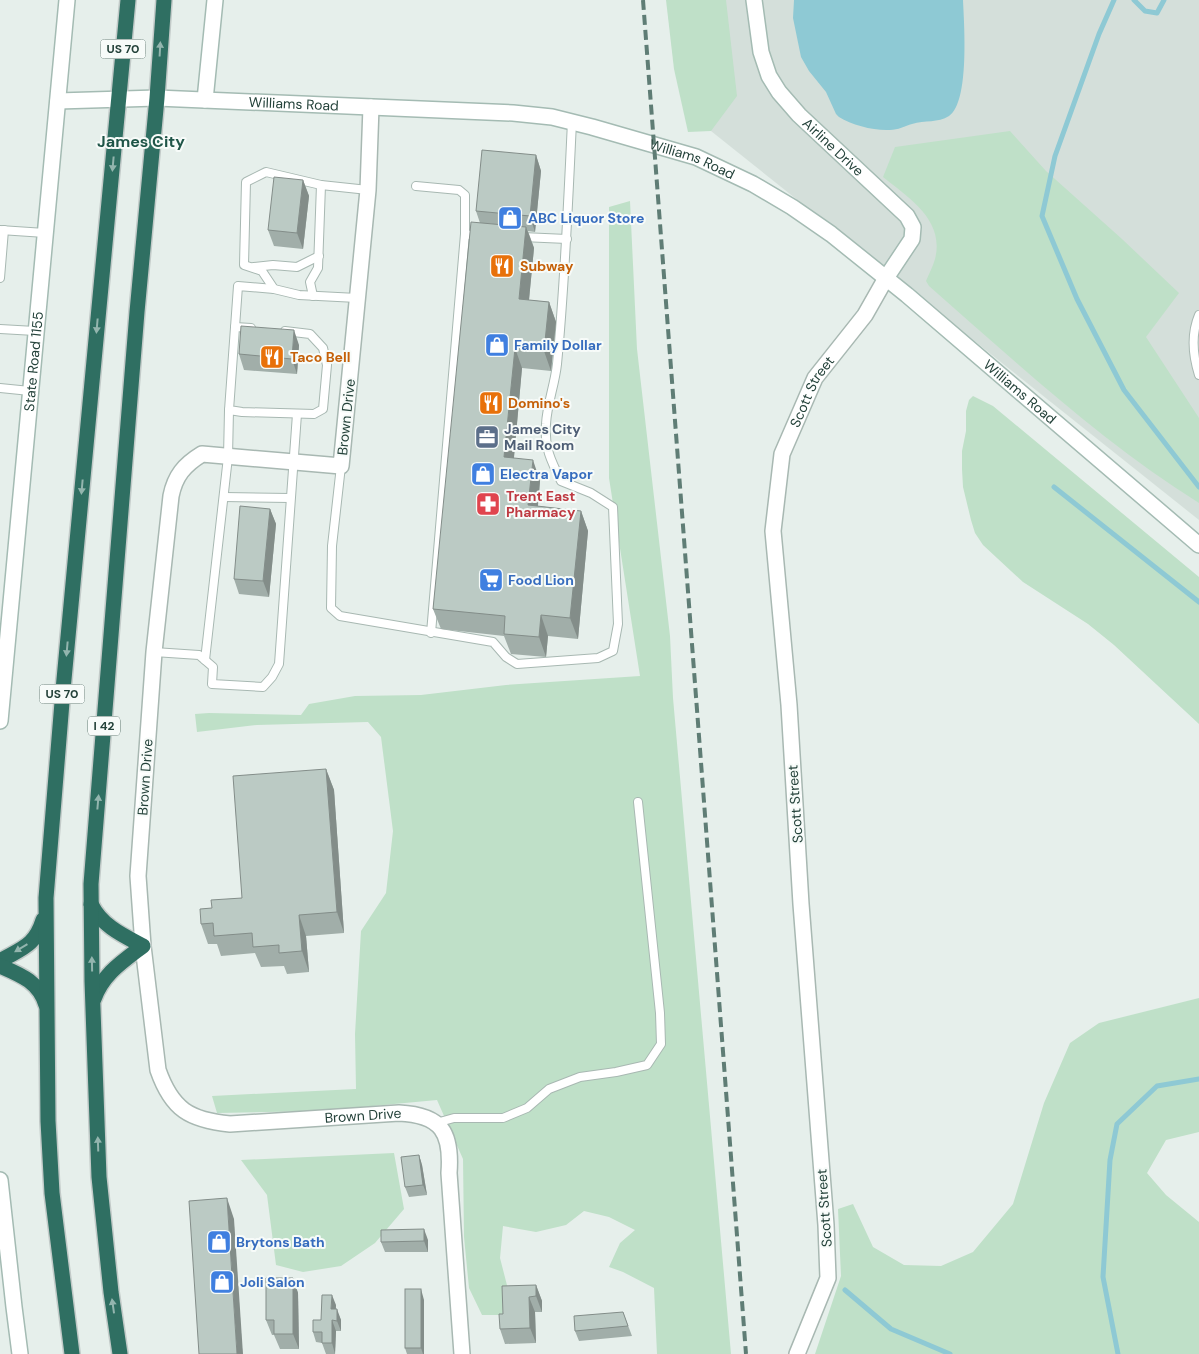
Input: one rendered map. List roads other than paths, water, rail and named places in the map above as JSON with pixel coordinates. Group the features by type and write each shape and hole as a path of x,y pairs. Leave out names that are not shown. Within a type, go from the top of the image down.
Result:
{"highway":[{"name":"US 70","path":"72,1354 52,1193 48,1120 46,898 63,690 128,0"},
{"name":"I 42","path":"120,1354 111,1292 99,1177 91,904 137,312 164,0"},
{"path":"0,961 34,940 43,920 46,898"},
{"path":"91,904 95,912 107,925 143,946 112,969 100,985 93,1003"},
{"path":"0,966 28,978 41,992 48,1010"}],"street":[{"name":"State Road 1155","path":"0,722 67,0"},
{"path":"205,100 215,0"},
{"name":"Airline Drive","path":"754,0 761,52 769,76 779,92 800,115 907,216 913,227 912,239 886,278"},
{"name":"Williams Road","path":"58,100 157,98 513,113 552,117 696,157 745,180 792,207 831,234 886,278 1199,545"},
{"name":"Brown Drive","path":"371,107 368,190 341,466 202,454 186,466 174,482 154,652 138,876 143,946 158,1070 165,1089 176,1104 192,1115 210,1122 238,1124 399,1113 426,1117 436,1123"},
{"name":"Scott Street","path":"797,1354 828,1278 828,1269 789,705 773,531 782,454 815,378 865,315 886,278"},
{"path":"436,1123 448,1141 450,1154 449,1173 462,1354"},
{"path":"0,1180 20,1354"}],"lane":[{"path":"341,466 332,546 331,608 340,616 492,642 506,657 517,664 598,658 613,651 618,624 613,507 591,493 561,481 548,456 546,424 556,376 567,238 572,122"},
{"path":"274,289 262,271 244,265 246,182 266,172 322,185 368,190"},
{"path":"313,296 310,282 318,268 322,185"},
{"path":"416,186 459,190 465,195 465,234 431,633"},
{"path":"0,278 2,230 46,233"},
{"path":"465,234 474,235"},
{"path":"512,236 567,238"},
{"path":"252,268 273,266 297,267 319,256"},
{"path":"205,660 228,457 229,410 238,286 274,289 299,295 358,298"},
{"path":"1199,314 1194,326 1196,367 1199,376"},
{"path":"235,327 263,329"},
{"path":"0,328 35,331"},
{"path":"229,410 314,414 323,409 327,364 323,348 310,334 272,330"},
{"path":"0,388 30,391"},
{"path":"154,652 199,655 213,667 212,684 263,687 272,677 279,664 297,414"},
{"path":"224,497 290,498"},
{"path":"436,1123 454,1118 503,1118 527,1108 549,1088 580,1077 647,1065 661,1044 660,1013 638,802"}],"water":[{"path":"794,0 963,0 965,43 963,79 956,108 945,118 893,130 877,130 863,127 839,117 826,92 809,71 801,57 793,18"}],"waterway":[{"path":"1114,0 1099,34 1055,156 1042,216 1077,299 1124,390 1199,487"},
{"path":"1134,0 1145,11 1157,13 1164,0"},
{"path":"1054,487 1199,602"},
{"path":"1118,1354 1103,1277 1110,1160 1117,1124 1157,1086 1199,1079"},
{"path":"845,1290 891,1329 950,1354"}],"railway":[{"path":"643,0 746,1354"}],"place":[{"name":"ABC Liquor Store","path":"510,218"},
{"name":"Subway","path":"502,266"},
{"name":"Family Dollar","path":"497,345"},
{"name":"Taco Bell","path":"272,357"},
{"name":"Domino's","path":"491,403"},
{"name":"James City Mail Room","path":"487,437"},
{"name":"Electra Vapor","path":"483,474"},
{"name":"Trent East Pharmacy","path":"488,504"},
{"name":"Food Lion","path":"491,580"},
{"name":"Brytons Bath","path":"219,1242"},
{"name":"Joli Salon","path":"222,1282"}],"district":[{"name":"James City","path":"141,141"}]}
